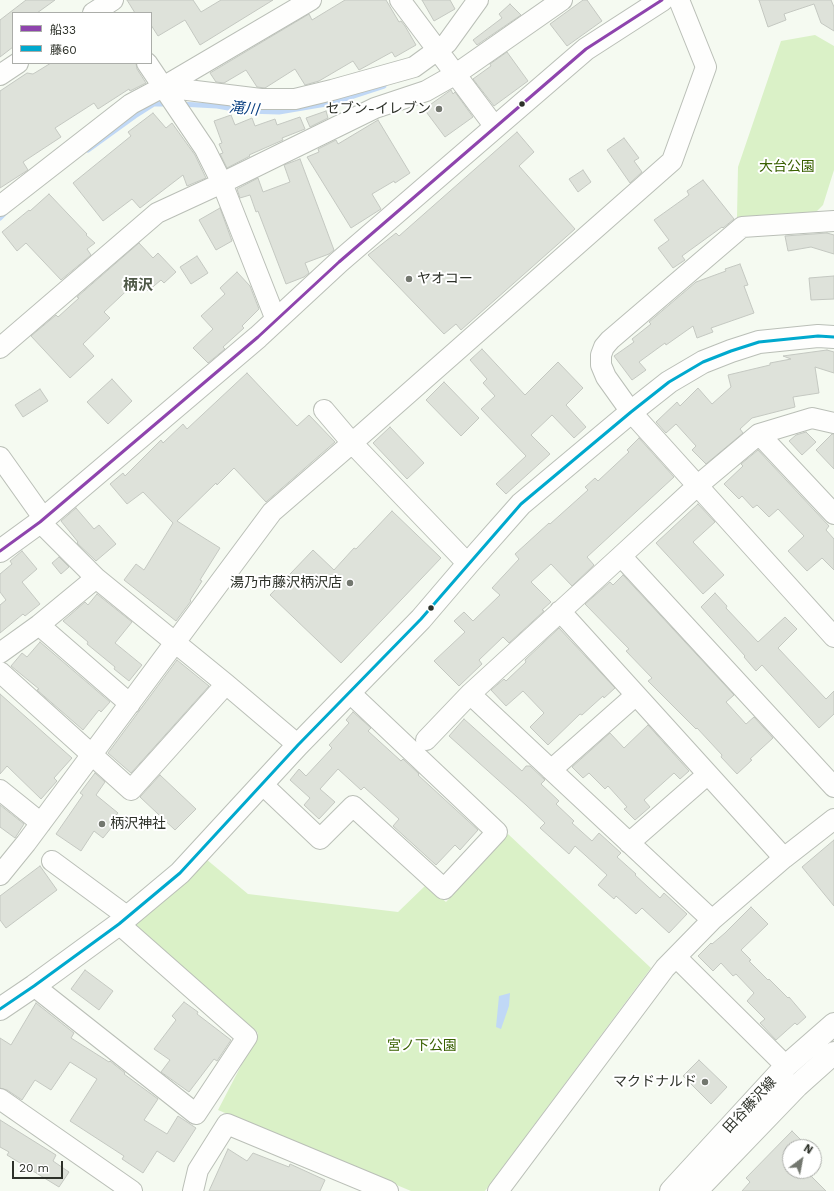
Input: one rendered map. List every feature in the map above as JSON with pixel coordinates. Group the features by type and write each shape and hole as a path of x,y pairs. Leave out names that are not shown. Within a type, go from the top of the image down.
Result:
{"street":[{"path":"1,203 131,104 163,87 311,0"},
{"path":"400,0 495,127"},
{"path":"163,87 261,100 295,99 332,90 414,67 447,43 478,0"},
{"path":"0,348 157,213 375,108 426,91 456,74 562,0"},
{"path":"0,551 42,521 252,342 340,262 586,49 662,0"},
{"path":"0,875 92,755 272,512 672,161 706,67 679,0"},
{"path":"0,75 16,64"},
{"path":"148,64 205,149 222,183 276,320"},
{"path":"834,219 742,227 610,340 604,347 601,355 601,365 606,376 631,412 834,637"},
{"path":"0,1009 123,921 180,872 298,745 421,619 521,504 631,412 669,382 702,362 731,351 758,342 818,336 834,337"},
{"path":"324,410 352,443 468,564"},
{"path":"426,740 470,694 560,611 697,486 760,434 812,418 834,423"},
{"path":"760,434 834,514"},
{"path":"0,457 42,521 96,578 298,745"},
{"path":"621,556 834,787"},
{"path":"0,653 39,625 96,578"},
{"path":"560,611 784,858"},
{"path":"39,625 130,704"},
{"path":"0,672 131,790 226,684"},
{"path":"262,784 320,839 353,806 444,889 497,832 349,692"},
{"path":"470,694 712,920"},
{"path":"551,770 636,694"},
{"path":"629,843 708,774"},
{"path":"0,790 41,823"},
{"path":"498,1191 660,974 712,920 784,858 834,819"},
{"path":"34,986 196,1114 247,1037 123,921 52,861"},
{"path":"676,957 786,1066"},
{"name":"田谷藤沢線","path":"671,1191 786,1066 834,1024"},
{"name":"田谷藤沢線","path":"696,1191 797,1086 834,1053"},
{"path":"0,1100 132,1191"},
{"path":"193,1191 198,1170 227,1124 388,1191"}],"green space":[{"name":"大台公園","path":"815,35 834,46 834,170 823,205 816,212 737,217 738,167 781,41"},
{"name":"宮ノ下公園","path":"508,834 651,968 485,1191 411,1191 218,1110 258,1033 131,926 206,859 248,894 398,912 426,885 446,902"}],"water":[{"path":"510,993 509,1006 501,1029 496,1027 499,996"}],"building":[{"path":"26,0 55,0 38,12 12,12 12,48 0,57 0,20"},
{"path":"127,0 193,0 201,12 221,0 273,0 200,45 185,20 158,36 152,27 152,12 134,12"},
{"path":"345,0 386,0 399,22 401,21 405,26 416,45 395,57 392,52 359,70 353,61 319,81 305,85 295,69 265,88 257,87 246,70 224,83 216,82 210,73 309,14 312,20"},
{"path":"422,0 450,0 455,9 434,21"},
{"path":"583,0 587,0 602,21 567,46 550,24"},
{"path":"759,0 831,0 834,7 834,31 821,23 814,4 784,14 786,20 768,27"},
{"path":"510,4 521,15 477,45 473,40 502,18 499,14"},
{"path":"507,52 528,81 494,106 473,79"},
{"path":"49,64 136,64 137,69 146,83 130,91 129,89 98,109 94,103 55,128 61,137 23,162 28,170 0,188 0,91 27,73 33,74"},
{"path":"451,90 453,94 455,92 473,117 445,137 424,109"},
{"path":"326,111 328,118 310,127 306,118"},
{"path":"153,113 166,128 172,123 195,155 206,178 187,186 183,175 140,208 132,199 103,221 73,183 131,136 128,132"},
{"path":"231,115 235,125 252,118 255,126 275,119 277,125 300,117 305,129 282,138 283,140 249,155 250,156 227,168 220,154 223,153 219,144 222,143 214,121"},
{"path":"378,120 410,173 395,183 394,181 372,194 381,209 351,228 307,157 319,152 318,149 336,140 338,144"},
{"path":"517,132 534,152 519,166 575,229 461,330 456,324 444,334 368,255 396,233 399,236"},
{"path":"624,138 639,158 634,161 642,172 630,183 607,150"},
{"path":"300,159 334,250 329,254 305,263 309,273 304,277 286,284 258,211 256,212 250,195 240,198 237,189 258,178 263,192 290,182 284,165"},
{"path":"583,170 591,182 578,192 569,179"},
{"path":"703,180 734,219 682,256 685,260 673,268 658,248 669,240 654,220 689,195 687,191"},
{"path":"49,194 95,243 87,249 91,255 61,280 26,243 17,251 2,232 29,210 30,211"},
{"path":"220,208 232,241 216,250 199,220"},
{"path":"827,233 834,235 834,254 811,247 788,251 785,236"},
{"path":"139,243 153,258 158,253 176,272 164,283 161,280 148,291 138,280 104,312 110,318 83,344 94,356 70,378 31,336 56,315 58,317 79,298 77,297"},
{"path":"197,256 208,273 191,284 180,267"},
{"path":"740,264 748,285 744,286 754,313 711,328 713,332 697,338 693,326 666,345 665,343 639,362 646,370 632,380 614,356 634,342 632,339 651,324 649,322 696,282"},
{"path":"237,272 250,286 259,309 242,326 244,328 223,347 225,349 208,363 193,348 213,329 201,316 225,294 220,288"},
{"path":"834,276 834,299 811,300 809,278"},
{"path":"482,349 525,395 558,362 583,388 566,405 586,427 574,438 552,415 531,435 550,454 506,494 496,484 526,456 481,409 495,396 483,383 487,379 470,360"},
{"path":"827,350 834,352 834,373 815,367 819,393 793,397 795,407 752,418 740,429 743,433 706,464 692,450 696,446 676,424 666,433 656,422 677,402 680,406 698,388 712,404 731,387 728,375 770,365 770,363 791,359 783,356"},
{"path":"247,373 297,426 309,415 335,442 266,502 234,468 217,485 216,483 177,521 220,548 200,580 202,581 190,600 191,601 176,621 124,580 136,564 144,570 173,523 143,492 127,504 110,484 123,473 125,476 161,440 163,443 183,424 187,429"},
{"path":"112,379 132,401 108,424 87,402"},
{"path":"444,382 479,418 461,436 426,400"},
{"path":"40,389 48,401 23,417 15,405"},
{"path":"390,427 424,463 407,479 373,443"},
{"path":"806,432 816,442 802,455 789,441 796,435"},
{"path":"832,434 834,434 834,469 816,450"},
{"path":"639,438 674,477 587,557 594,565 572,586 551,564 531,582 551,602 542,610 544,611 509,643 503,637 479,660 482,664 459,686 434,661 465,632 454,621 464,612 473,621 500,595 492,588 519,559 515,554 588,490 585,487 595,478 598,481 629,452 627,450"},
{"path":"758,450 829,526 826,530 834,539 834,570 822,558 807,571 788,551 804,536 778,509 769,517 757,505 753,508 742,496 739,499 724,484 743,466 741,464"},
{"path":"698,504 715,522 693,542 724,575 703,594 656,543"},
{"path":"76,508 94,529 99,525 116,544 96,561 77,543 78,542 61,521"},
{"name":"湯乃市藤沢柄沢店","path":"392,511 441,558 341,663 270,595 313,550 334,570"},
{"path":"22,551 37,569 22,582 40,604 25,616 23,614 0,633 0,605 6,600 0,592 0,574 12,564 10,561"},
{"path":"59,557 69,567 61,574 52,563"},
{"path":"623,575 734,695 726,702 746,724 754,717 773,738 750,759 752,760 737,774 697,728 696,729 648,681 652,678 626,651 629,649 585,604 610,582 613,585"},
{"path":"715,593 727,606 726,608 758,642 785,617 797,629 778,648 826,699 834,691 834,714 819,728 762,665 756,671 744,657 745,656 701,607"},
{"path":"97,594 132,622 115,643 142,665 129,681 114,669 115,667 87,644 88,642 63,621 85,602 88,605"},
{"path":"559,628 615,688 604,698 603,696 582,715 580,714 548,745 530,727 544,713 523,691 506,706 491,690 504,679 506,681 526,662 525,660"},
{"path":"40,642 110,702 101,712 99,710 83,730 37,690 39,689 11,666 22,653 27,657"},
{"path":"177,660 209,686 131,773 108,753"},
{"path":"0,694 72,758 54,778 57,781 41,799 7,766 0,774"},
{"path":"353,712 371,728 368,731 401,761 403,759 419,774 418,775 478,830 460,850 455,845 436,865 393,826 399,819 364,787 361,790 338,769 320,789 335,802 319,819 304,805 310,798 290,780 299,769 306,776 332,748 329,745 349,723 346,720"},
{"path":"464,719 522,771 526,766 530,766 545,780 541,784 559,801 556,804 574,821 572,823 592,841 599,833 621,853 617,857 636,874 635,875 660,898 664,893 687,914 669,933 642,908 636,914 616,896 614,899 598,885 607,875 575,846 569,854 540,828 545,823 449,736"},
{"path":"648,725 689,771 680,779 674,773 644,800 650,807 635,820 624,809 627,807 608,786 605,789 589,773 583,778 572,767 610,733 624,748"},
{"path":"95,773 105,782 96,795 118,813 113,819 116,822 103,838 94,831 81,851 56,834 83,795 80,793"},
{"path":"160,775 196,809 175,830 140,797"},
{"path":"0,805 24,824 15,838 0,827"},
{"path":"834,840 834,906 802,867"},
{"path":"40,866 57,890 6,928 0,920 0,896"},
{"path":"751,907 768,924 741,950 751,960 749,961 788,998 789,997 806,1017 797,1025 795,1023 776,1040 760,1023 765,1019 747,1001 754,993 736,974 733,976 721,963 713,971 698,956 711,943 712,944 725,933"},
{"path":"85,970 113,991 99,1010 71,989"},
{"path":"184,1002 231,1040 217,1061 214,1059 189,1092 161,1072 170,1060 154,1049 176,1020 172,1016"},
{"path":"36,1003 74,1033 71,1038 109,1062 110,1061 125,1073 124,1074 158,1099 144,1120 167,1134 178,1116 196,1128 174,1162 157,1151 143,1173 122,1159 124,1156 70,1121 97,1079 70,1062 51,1090 35,1080 22,1100 7,1090 0,1088 0,1038 11,1045"},
{"name":"マクドナルド","path":"699,1060 727,1087 711,1104 683,1076"},
{"path":"0,1120 56,1155 53,1161 69,1172 59,1187 7,1155 9,1152 0,1147"},
{"path":"792,1131 800,1139 784,1139"},
{"path":"782,1141 782,1179 814,1179 826,1191 742,1191 750,1182 746,1178"},
{"path":"228,1149 247,1161 253,1153 289,1167 290,1164 325,1180 320,1191 209,1191"}],"waterway":[{"name":"滝川","path":"180,104 217,106 245,111 279,112 332,103 384,86"},
{"name":"滝川","path":"88,150 154,104 168,104"},
{"name":"滝川","path":"0,218 7,211"}],"transit line":[{"name":"船33","path":"0,551 40,522 258,337 339,262 586,49 662,0"},
{"name":"藤60","path":"0,1009 119,924 180,873 298,745 421,619 521,504 631,412 669,382 703,362 731,351 759,342 818,336 834,337"}],"place":[{"name":"セブン-イレブン","path":"439,109"},
{"name":"ヤオコー","path":"409,279"},
{"name":"湯乃市藤沢柄沢店","path":"350,583"},
{"name":"柄沢神社","path":"102,824"},
{"name":"マクドナルド","path":"705,1082"}],"district":[{"name":"柄沢","path":"138,286"}]}
